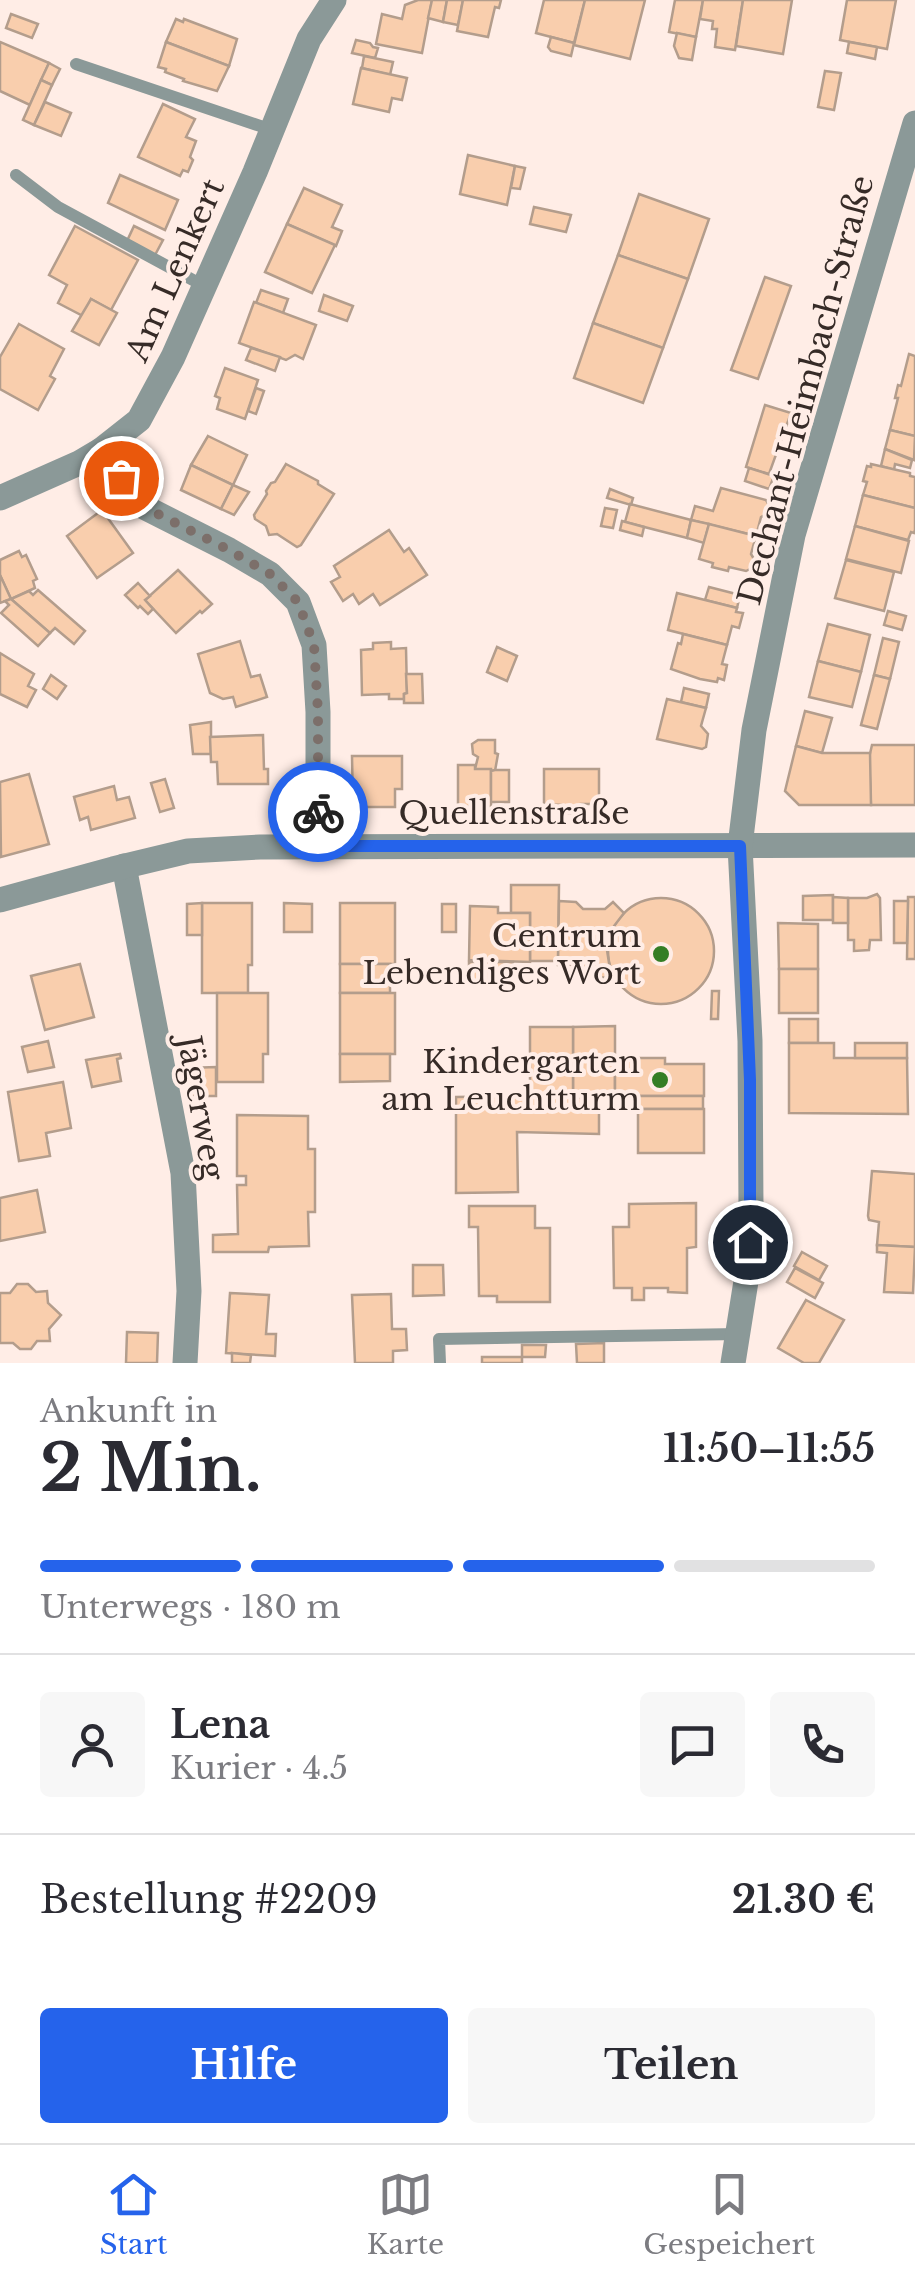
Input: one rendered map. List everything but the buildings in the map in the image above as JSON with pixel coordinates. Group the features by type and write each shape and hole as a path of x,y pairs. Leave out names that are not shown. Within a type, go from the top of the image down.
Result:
{"street":[{"name":"Am Lenkert","path":"0,498 79,463 138,420 174,357 309,39 334,0"},
{"name":"Dechant-Heimbach-Straße","path":"732,1363 748,1275 751,1210 750,1041 740,846 754,730 793,535 915,123"},
{"path":"101,450 140,505 270,574 298,602 314,645 318,846"},
{"name":"Quellenstraße","path":"0,900 188,852 260,846 915,845"},
{"name":"Jägerweg","path":"124,866 183,1173 189,1291 186,1363"}],"lane":[{"path":"76,64 272,130"},
{"path":"16,175 58,207 204,286"},
{"path":"440,1363 439,1339 739,1334"}],"way so far":[{"path":"121,478 140,505 270,574 298,602 314,645 318,812"}],"place":[{"name":"Centrum Lebendiges Wort","path":"661,954"},
{"name":"Kindergarten am Leuchtturm","path":"660,1080"}],"route":[{"path":"318,812 318,846 740,846 750,1080 750,1242"}]}
